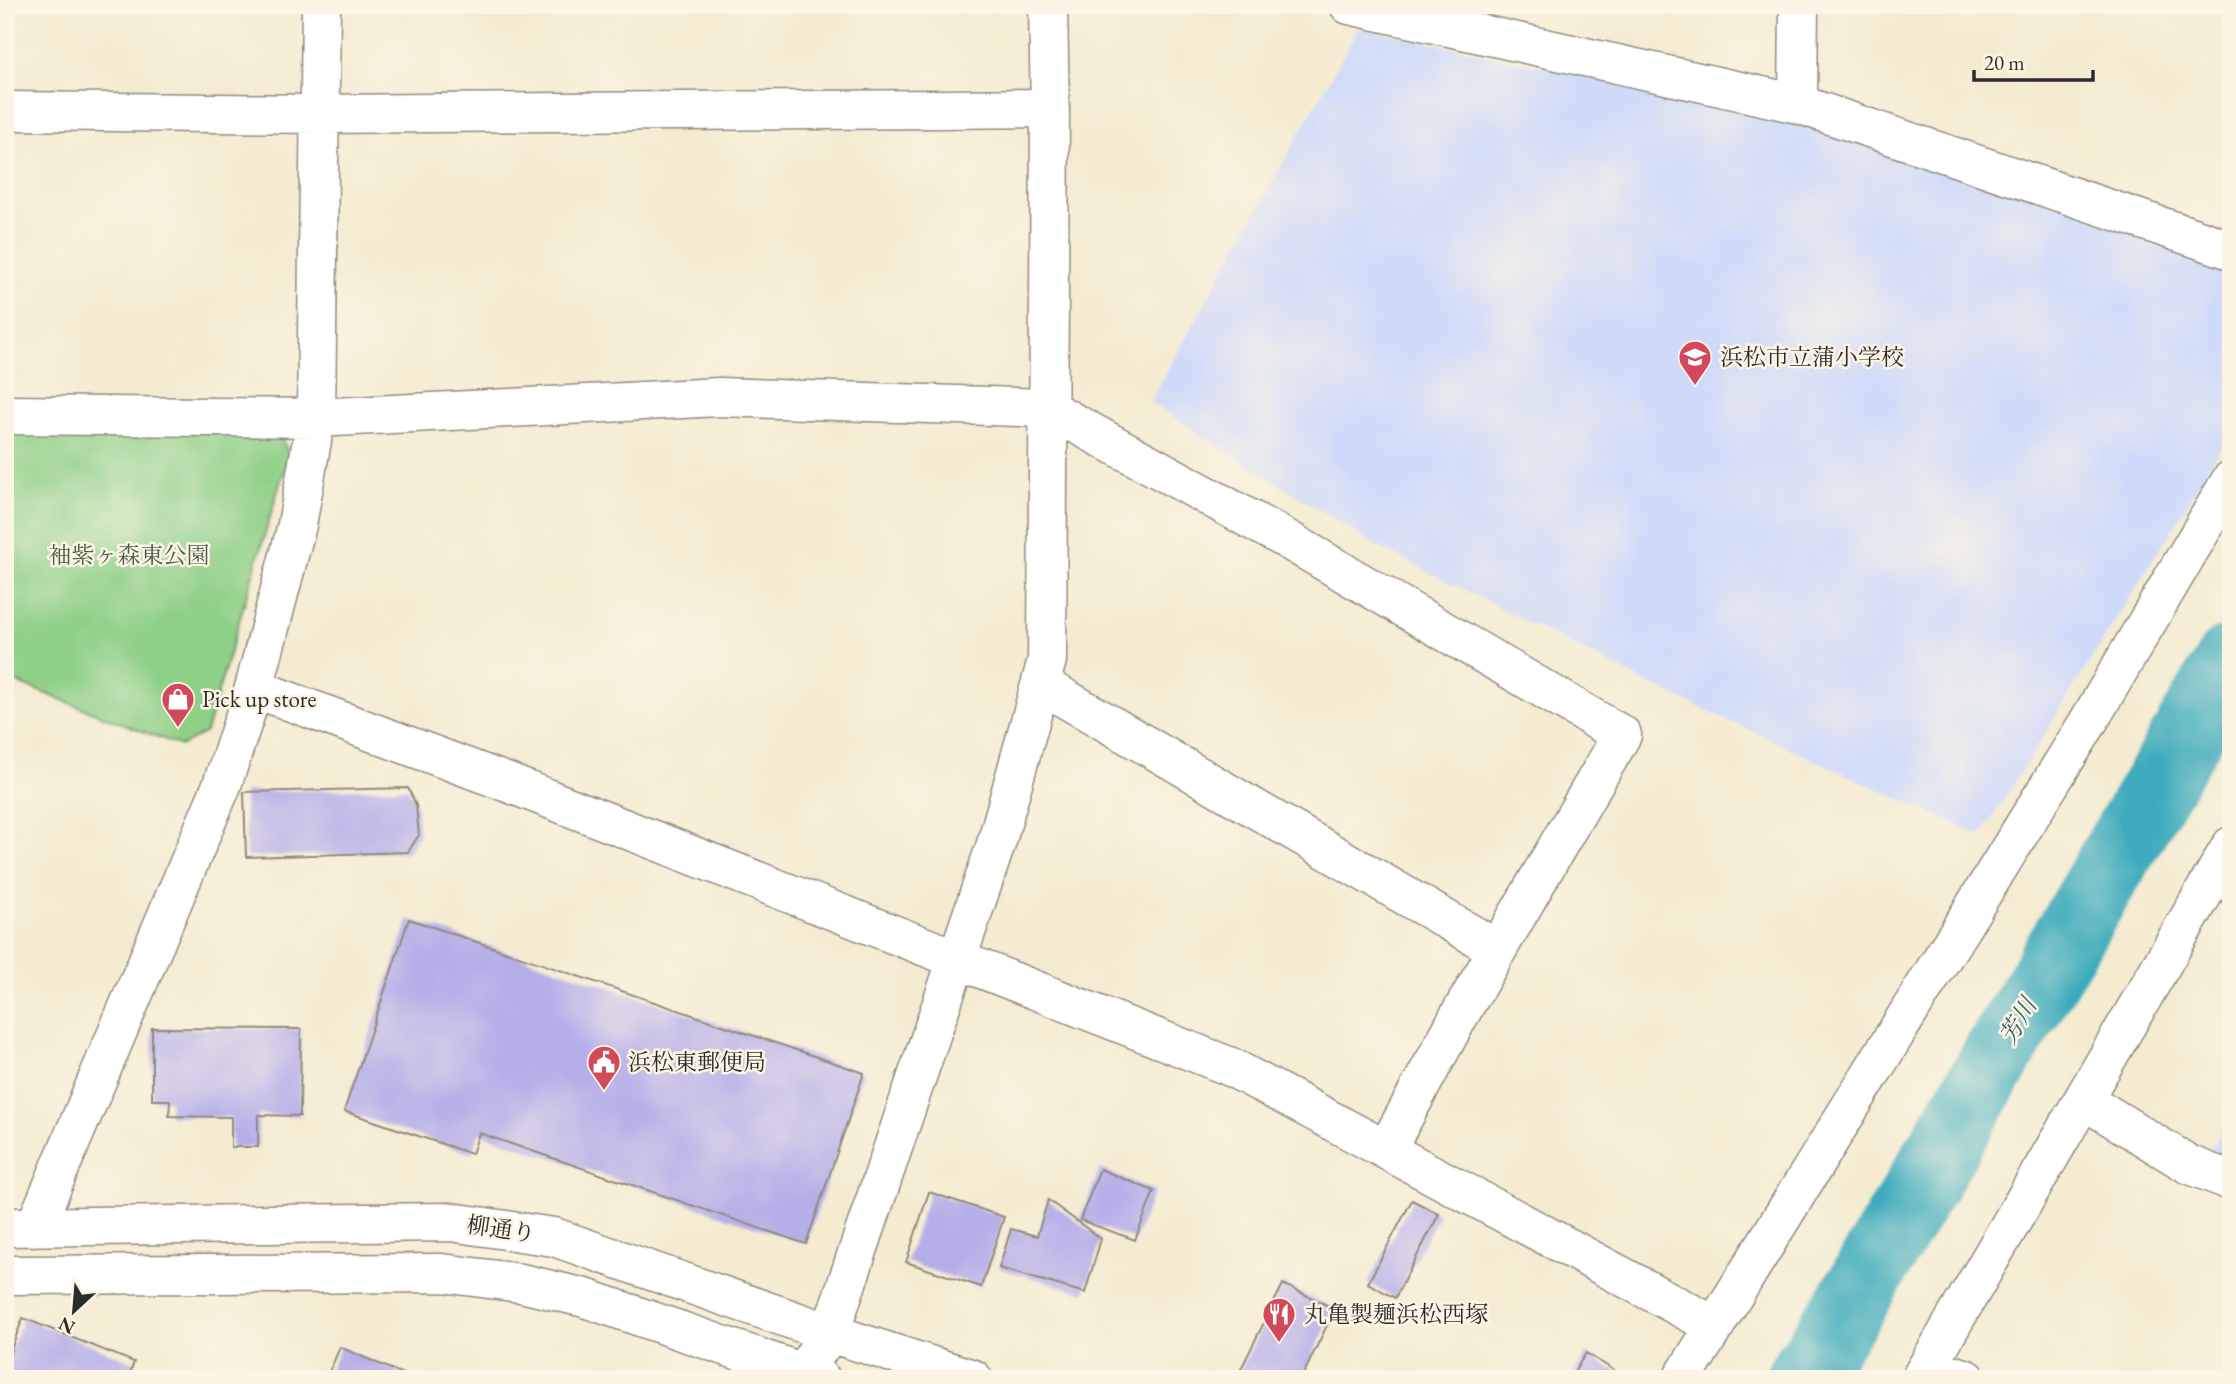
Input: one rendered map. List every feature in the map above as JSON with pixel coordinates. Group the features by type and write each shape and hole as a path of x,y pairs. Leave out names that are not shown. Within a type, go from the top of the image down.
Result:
{"street":[{"path":"20,1227 222,785 254,688 297,526 316,418 321,5"},
{"path":"5,1275 442,1273 521,1283 584,1298 808,1377 830,1333 998,841 1047,660 1051,108 1048,5"},
{"path":"1349,5 1798,104 2231,250"},
{"path":"1798,5 1798,104"},
{"path":"7,111 319,114 1051,108"},
{"path":"5,415 316,418 719,397 1047,408 1288,540 1622,735 1497,949 1386,1150"},
{"path":"1682,1379 2087,724 2231,480"},
{"path":"1042,685 1497,949"},
{"path":"254,688 511,785 1231,1067 1715,1326"},
{"path":"1967,1379 1924,1372 2231,846"},
{"path":"2084,1100 2188,1164 2231,1181"},
{"name":"柳通り","path":"20,1227 451,1222 554,1237 830,1333 973,1379"}],"shaded area":[{"path":"1359,27 1850,134 2041,195 2231,271 2231,429 2175,525 1981,836 1647,683 1370,542 1150,402"},
{"path":"2231,1114 2231,1164 2207,1157"}],"green space":[{"name":"袖紫ヶ森東公園","path":"5,431 278,433 289,453 206,732 181,746 5,678"}],"building":[{"path":"408,788 416,805 419,835 408,852 246,857 244,792"},
{"name":"浜松東郵便局","path":"409,919 864,1073 806,1244 479,1133 472,1154 344,1111"},
{"path":"152,1028 301,1029 300,1116 258,1115 258,1147 231,1147 231,1117 169,1116 170,1100 152,1100"},
{"path":"1100,1169 1154,1191 1135,1240 1080,1220"},
{"path":"929,1192 1004,1217 981,1287 906,1262"},
{"path":"1048,1200 1101,1239 1085,1293 999,1268 1011,1229 1037,1236"},
{"path":"1412,1200 1439,1214 1395,1298 1368,1283"},
{"path":"1283,1284 1335,1309 1301,1379 1236,1379"},
{"path":"23,1318 134,1362 128,1379 5,1379 5,1365"},
{"path":"340,1347 414,1379 326,1379"},
{"path":"1586,1353 1628,1379 1570,1379"}],"waterway":[{"name":"芳川","path":"1801,1379 1854,1299 2231,661"}],"place":[{"name":"浜松市立蒲小学校","path":"1695,387"},
{"name":"Pick up store","path":"178,729"},
{"name":"浜松東郵便局","path":"604,1092"},
{"name":"丸亀製麺浜松西塚","path":"1279,1344"}]}
